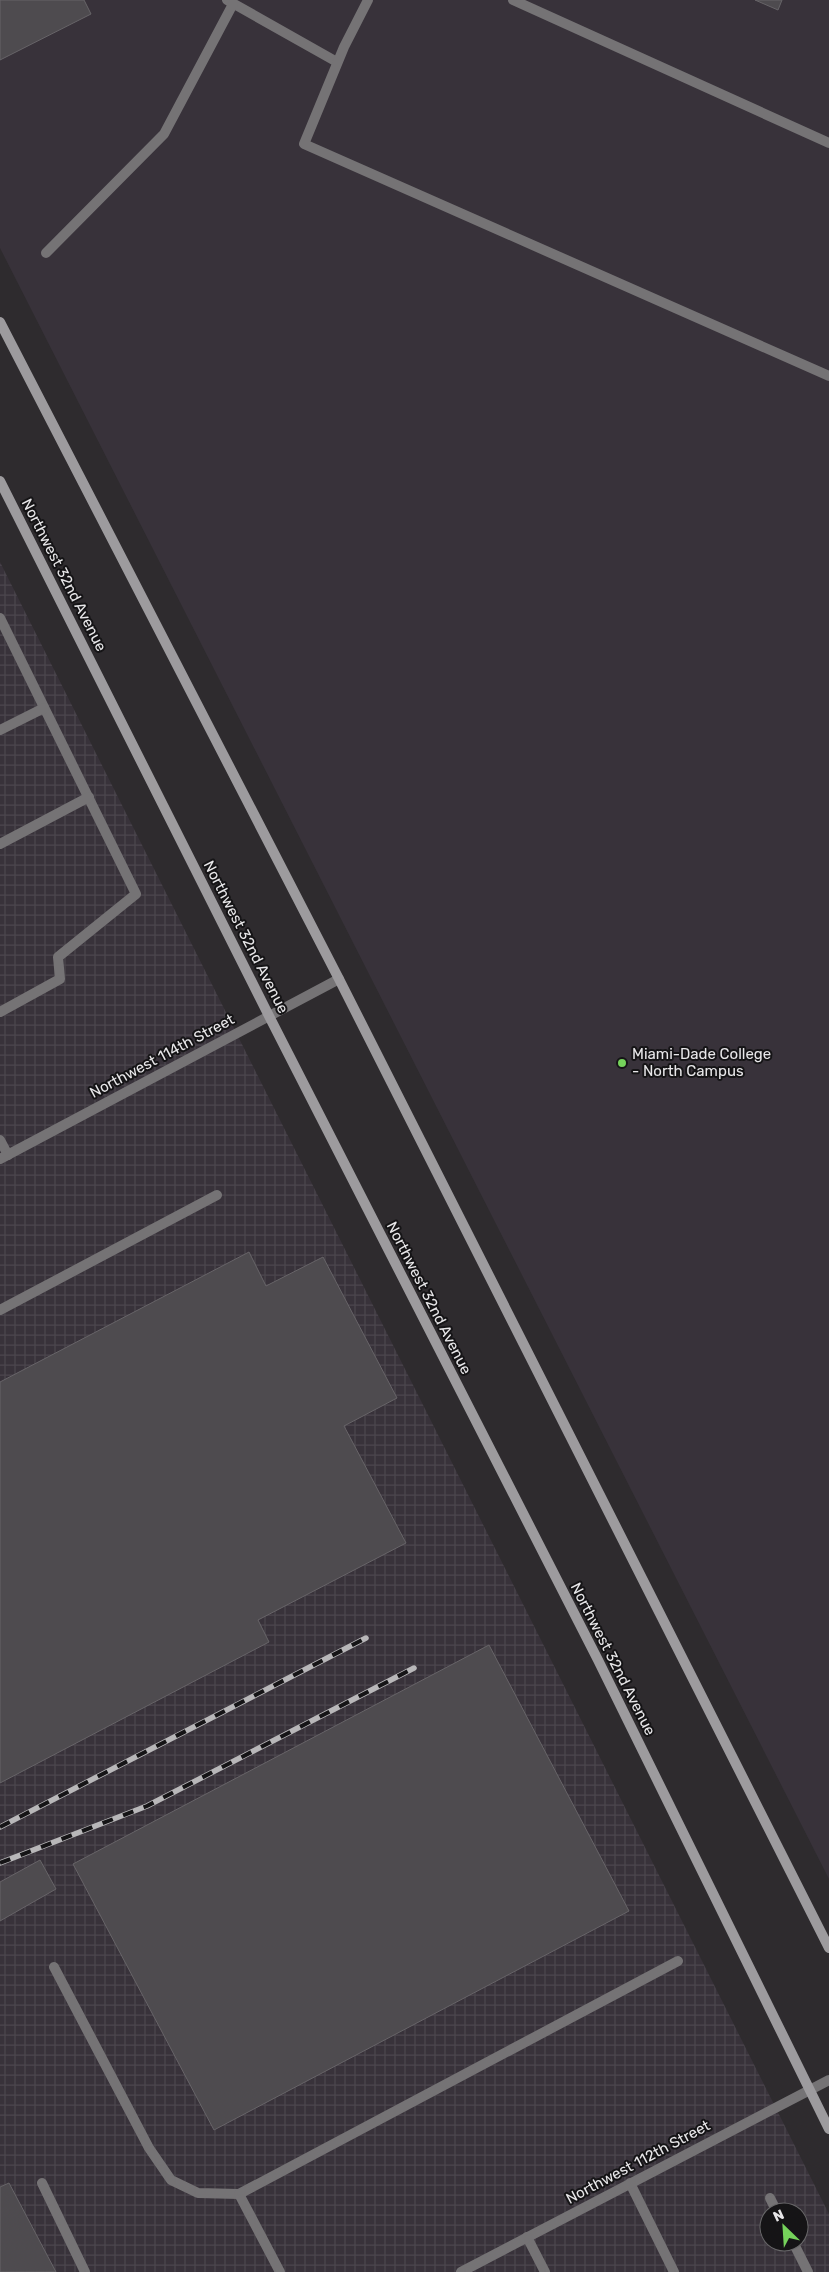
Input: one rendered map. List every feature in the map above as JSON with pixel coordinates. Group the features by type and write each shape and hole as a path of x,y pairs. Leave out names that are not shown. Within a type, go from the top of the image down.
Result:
{"main road":[{"path":"0,322 339,979 829,1948"},
{"name":"Northwest 32nd Avenue","path":"0,482 269,1016 602,1669 829,2129"}],"street":[{"path":"368,0 337,62 304,144 829,376"},
{"path":"513,0 829,143"},
{"path":"46,252 164,134 230,2 337,62"},
{"path":"0,618 136,894 58,957 60,979 0,1012"},
{"path":"0,730 44,708"},
{"path":"0,844 89,798"},
{"name":"Northwest 114th Street","path":"4,1157 339,979"},
{"path":"0,1140 4,1157"},
{"path":"0,1310 217,1195"},
{"path":"54,1967 149,2148 171,2180 198,2193 239,2194 678,1961"},
{"name":"Northwest 112th Street","path":"461,2272 829,2080"},
{"path":"42,2183 86,2272"},
{"path":"630,2183 674,2272"},
{"path":"239,2194 280,2272"},
{"path":"770,2198 772,2202"},
{"path":"528,2237 545,2272"},
{"path":"797,2252 808,2272"}],"shaded area":[{"name":"Miami-Dade College - North Campus","path":"0,0 829,0 829,1879 0,248"},
{"path":"0,562 829,2214 829,2272 0,2272"}],"building":[{"path":"0,0 84,0 91,14 0,60"},
{"path":"755,0 782,0 778,10"},
{"path":"249,1252 266,1286 323,1257 397,1398 344,1426 406,1543 258,1620 269,1642 0,1783 0,1382"},
{"path":"489,1645 629,1911 214,2130 73,1864"},
{"path":"40,1860 56,1889 0,1921 0,1882"},
{"path":"9,2183 56,2272 0,2272 0,2187"}],"railway":[{"path":"0,1827 366,1638"},
{"path":"0,1863 147,1806 414,1668"}],"place":[{"name":"Miami-Dade College - North Campus","path":"622,1063"}]}
